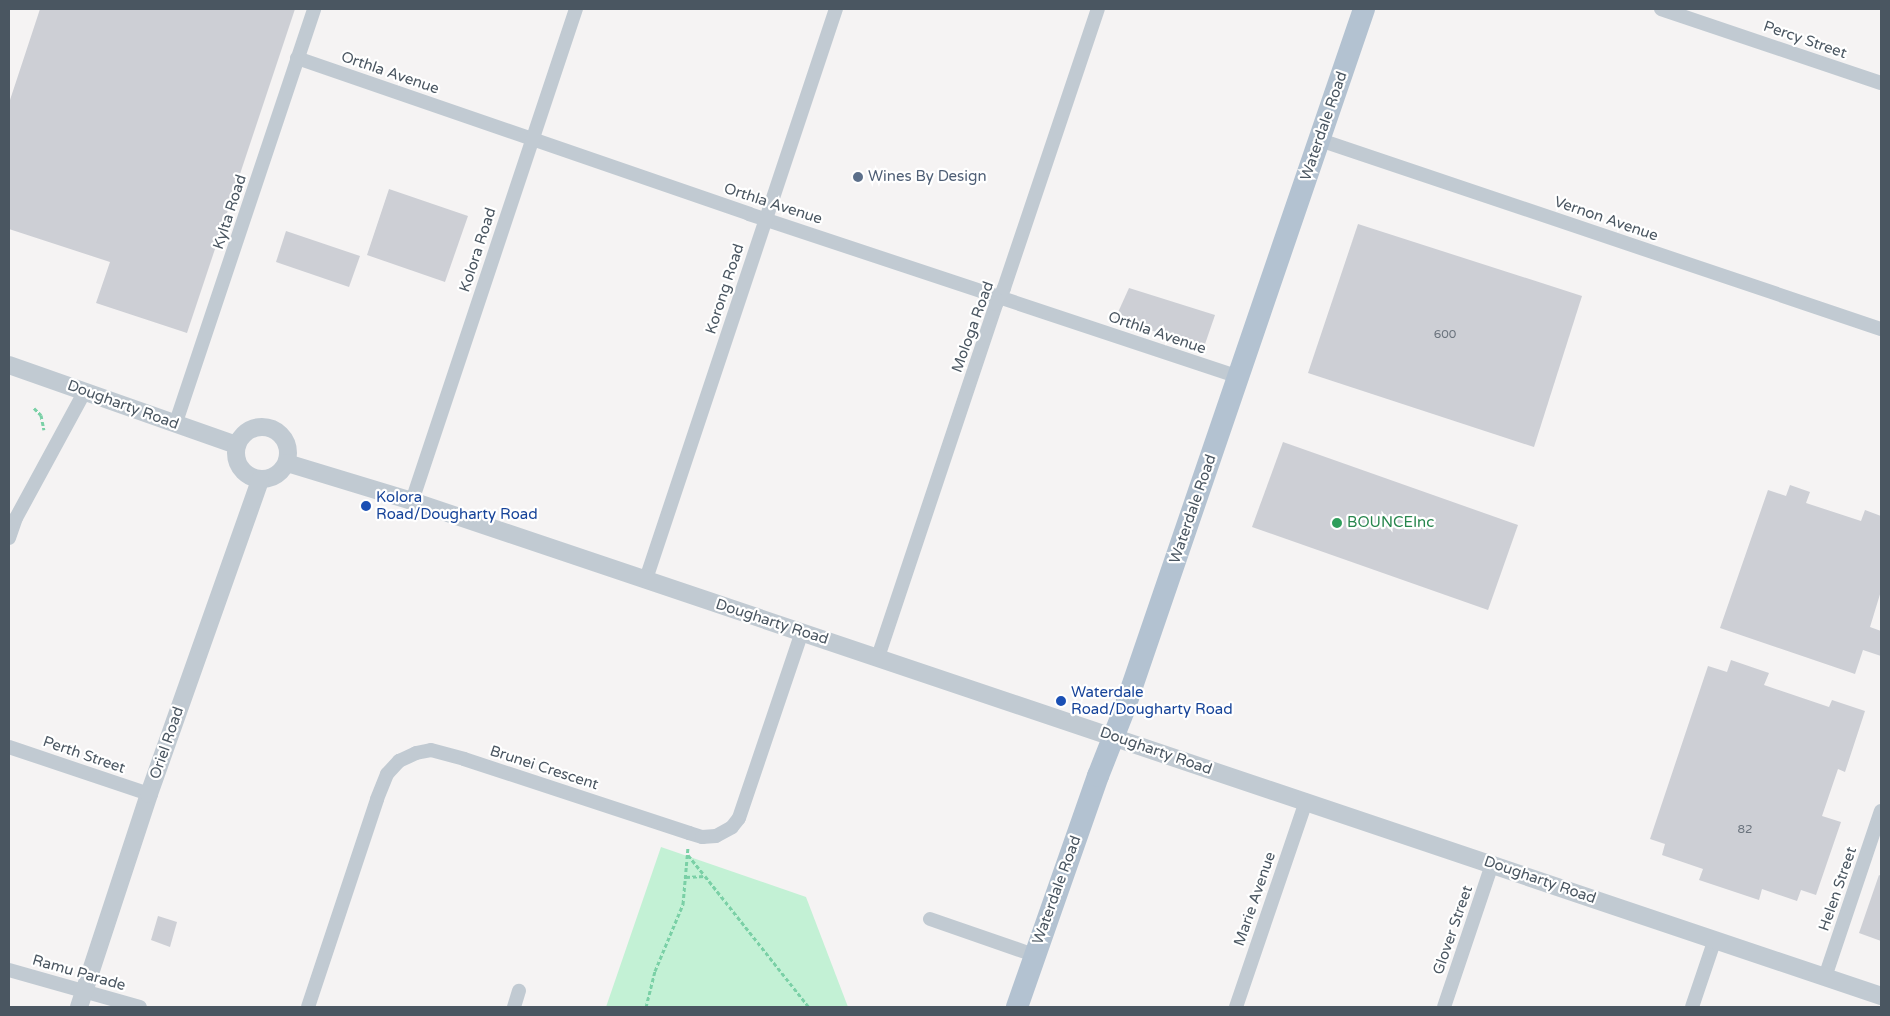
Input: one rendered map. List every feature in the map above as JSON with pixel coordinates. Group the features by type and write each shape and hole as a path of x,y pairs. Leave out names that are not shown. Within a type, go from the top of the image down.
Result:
{"main road":[{"name":"Waterdale Road","path":"1016,1007 1239,377 1364,9"}],"street":[{"name":"Kylta Road","path":"176,425 314,9"},
{"name":"Kolora Road","path":"412,501 576,9"},
{"name":"Korong Road","path":"646,579 836,9"},
{"name":"Mologa Road","path":"878,657 1098,9"},
{"name":"Percy Street","path":"1661,9 1881,83"},
{"name":"Orthla Avenue","path":"297,58 765,219 1239,377"},
{"name":"Vernon Avenue","path":"1320,140 1881,329"},
{"name":"Dougharty Road","path":"9,365 236,446"},
{"path":"9,538 16,518 85,391"},
{"path":"257,427 272,429 284,438 287,444 287,463 275,477 260,480 251,478 241,470 236,462 236,446 248,430 257,427"},
{"name":"Dougharty Road","path":"287,463 412,501 646,579 1881,996"},
{"name":"Oriel Road","path":"81,999 149,794 260,480"},
{"name":"Brunei Crescent","path":"308,1007 387,774 399,761 416,753 431,750 464,759 702,837 716,836 732,827 739,818 802,632"},
{"name":"Perth Street","path":"9,747 149,794"},
{"name":"Marie Avenue","path":"1236,1007 1306,802"},
{"name":"Helen Street","path":"1825,976 1881,811"},
{"name":"Glover Street","path":"1444,1007 1492,864"},
{"path":"930,919 1034,955"},
{"path":"1692,1007 1715,939"},
{"name":"Ramu Parade","path":"9,970 61,986 81,999 140,1007"},
{"path":"514,1007 519,990"}],"path":[{"path":"34,408 41,415 44,430"},
{"path":"646,1007 655,971 683,904 689,833"},
{"path":"688,854 810,1007"},
{"path":"686,876 704,876"}],"green space":[{"path":"661,847 806,897 848,1007 606,1007"}],"building":[{"path":"40,9 295,9 187,333 96,303 110,262 9,229 9,103"},
{"path":"389,189 468,216 445,282 367,255"},
{"path":"1358,224 1582,296 1534,447 1308,373"},
{"path":"286,231 360,256 349,287 276,262"},
{"path":"1129,288 1215,315 1204,347 1115,319"},
{"path":"1283,442 1518,525 1488,610 1252,527"},
{"path":"1790,485 1810,492 1806,503 1861,521 1865,510 1881,516 1881,591 1870,627 1881,631 1881,656 1863,650 1855,674 1720,628 1768,490 1786,496"},
{"path":"1731,660 1769,673 1764,685 1829,707 1832,700 1865,711 1845,772 1838,769 1822,816 1841,822 1816,895 1801,890 1797,901 1762,889 1759,900 1699,880 1703,869 1662,855 1665,844 1650,839 1708,666 1727,672"},
{"path":"1879,875 1881,876 1881,941 1859,933"},
{"path":"158,916 177,922 170,947 151,940"}],"place":[{"name":"Wines By Design","path":"858,177"},
{"name":"Kolora Road/Dougharty Road","path":"366,506"},
{"name":"BOUNCEInc","path":"1337,523"},
{"name":"Waterdale Road/Dougharty Road","path":"1061,701"}]}
